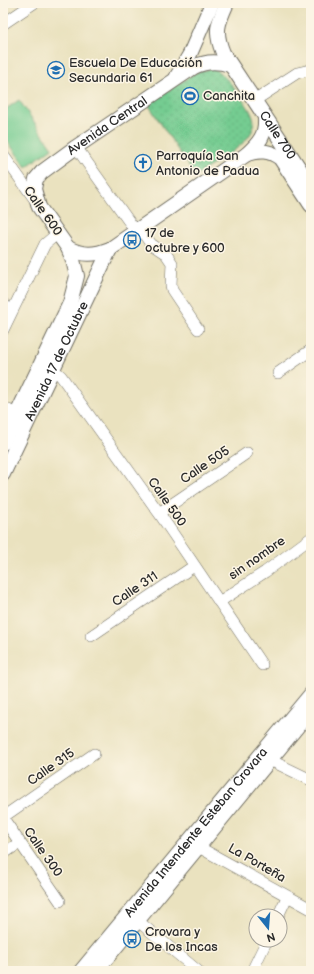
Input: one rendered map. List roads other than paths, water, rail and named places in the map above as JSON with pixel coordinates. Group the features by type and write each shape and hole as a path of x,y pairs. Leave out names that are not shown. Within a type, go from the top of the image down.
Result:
{"main road":[{"path":"174,81 185,63 212,3"},
{"path":"227,3 219,22 218,35 223,53 230,65"},
{"name":"Avenida Central","path":"42,172 200,64 216,62 230,65"},
{"name":"Calle 700","path":"230,65 311,186"},
{"path":"68,248 85,254 101,253 110,249 247,154 261,140 266,127 265,119"},
{"name":"Calle 700","path":"247,154 261,151 280,158 311,205"},
{"path":"39,207 34,189 36,179 42,172"},
{"name":"Calle 600","path":"39,207 68,248"},
{"name":"Avenida 17 de Octubre","path":"3,474 48,364 76,284 76,270 68,248"},
{"name":"Avenida 17 de Octubre","path":"3,443 16,414 48,364 110,249"},
{"name":"Avenida Intendente Esteban Crovara","path":"96,971 138,921 195,842 311,694"},
{"name":"Avenida Intendente Esteban Crovara","path":"81,971 270,760 311,710"}],"street":[{"path":"3,24 34,3"},
{"path":"254,101 297,73 310,70"},
{"path":"76,148 137,229 151,244 168,257 172,263 172,290 198,329"},
{"name":"Calle 600","path":"3,155 39,207"},
{"path":"14,170 28,176 42,172"},
{"path":"3,330 45,244 58,233"},
{"path":"3,303 9,310 12,311"},
{"path":"278,373 311,350"},
{"name":"Calle 500","path":"48,364 61,376 159,513 262,665"},
{"path":"3,407 16,414"},
{"name":"Calle 505","path":"159,513 247,454"},
{"name":"sin nombre","path":"219,602 265,572 311,538"},
{"name":"Calle 311","path":"91,636 194,566"},
{"name":"Calle 315","path":"3,818 94,754"},
{"path":"270,760 311,780"},
{"name":"Calle 300","path":"3,818 60,901"},
{"name":"La Porteña","path":"195,842 287,897 311,909"},
{"path":"3,854 20,843"},
{"path":"282,908 287,897"},
{"path":"138,921 195,970"},
{"path":"252,971 263,948"}],"place":[{"name":"Escuela De Educación Secundaria 61","path":"56,70"},
{"name":"Canchita","path":"190,96"},
{"name":"Parroquía San Antonio de Padua","path":"143,163"},
{"name":"17 de octubre y 600","path":"132,240"},
{"name":"Crovara y De los Incas","path":"132,939"}]}
